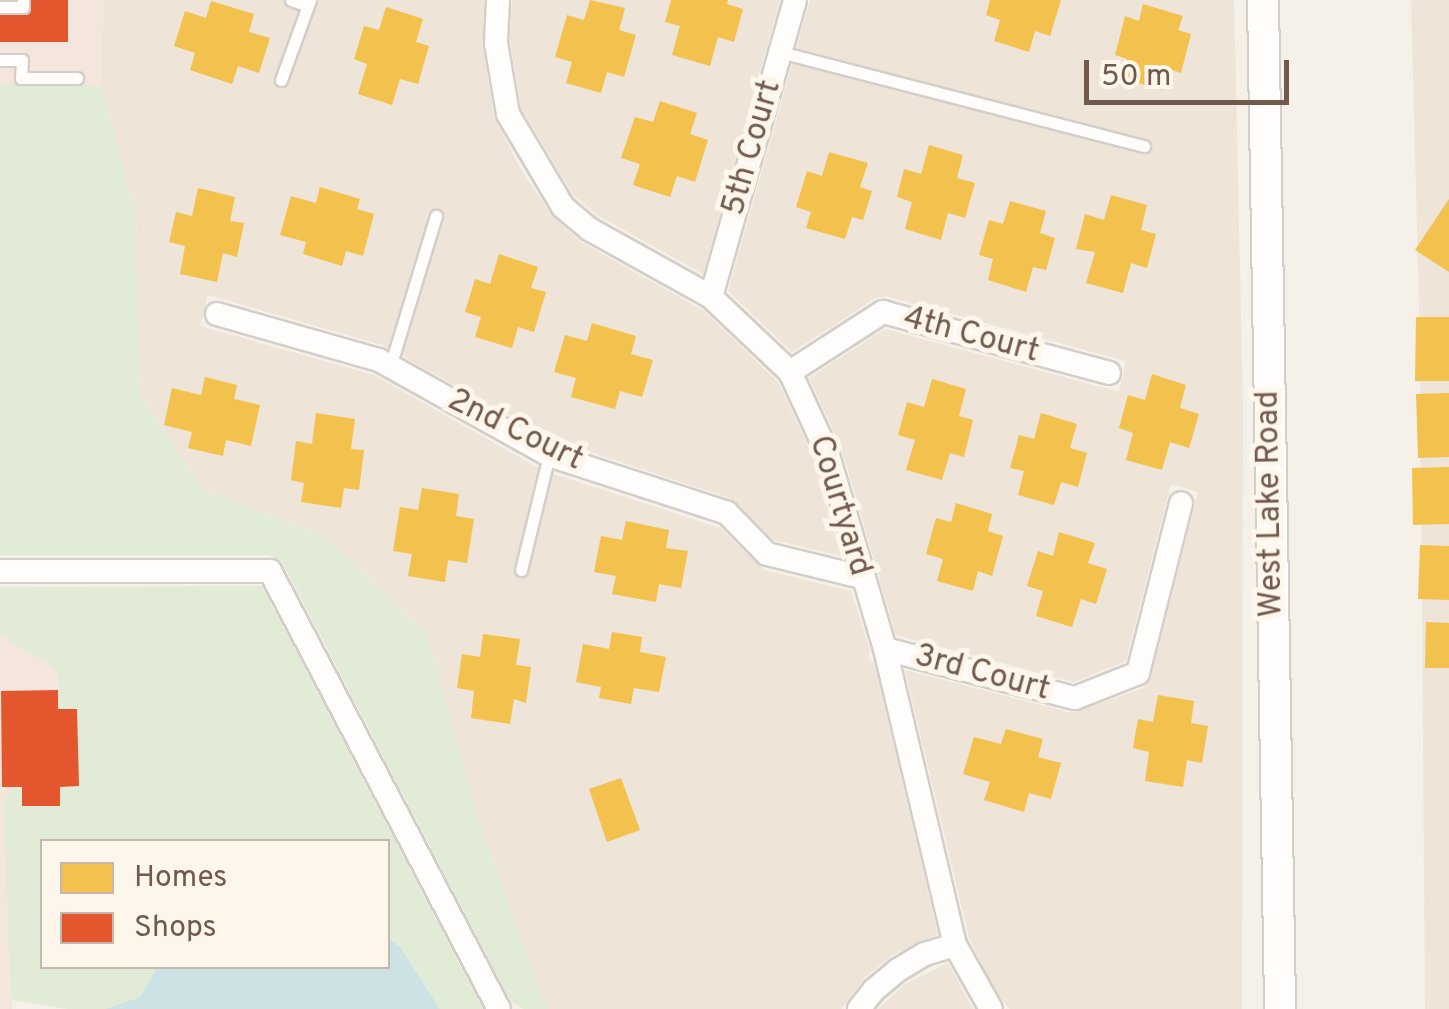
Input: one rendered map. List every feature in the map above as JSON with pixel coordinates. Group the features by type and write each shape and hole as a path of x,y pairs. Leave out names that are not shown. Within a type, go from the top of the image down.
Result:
{"street":[{"name":"Courtyard","path":"498,0 496,43 508,114 563,206 589,229 711,297 790,372 827,452 885,649 955,944 992,1009"},
{"name":"5th Court","path":"711,297 795,0"},
{"name":"West Lake Road","path":"1262,0 1280,1009"},
{"name":"4th Court","path":"790,372 882,312 1109,373"},
{"name":"2nd Court","path":"218,314 390,367 549,456 727,513 767,554 861,578"},
{"name":"3rd Court","path":"885,649 1075,698 1138,673 1181,503"},
{"path":"0,571 270,570 499,1009"},
{"path":"859,1009 898,970 925,954 955,944"}],"lane":[{"path":"0,7 23,7 23,0"},
{"path":"281,80 309,3 291,0"},
{"path":"780,52 1144,146"},
{"path":"0,60 22,60 21,78 77,78"},
{"path":"390,367 436,216"},
{"path":"521,570 549,456"}],"shaded area":[{"path":"0,0 103,0 101,85 0,84"},
{"path":"103,0 484,0 483,46 494,116 520,168 552,216 581,242 704,311 778,382 814,458 841,556 774,540 730,498 554,440 382,345 208,295 200,326 374,375 542,470 720,528 764,570 851,591 870,650 868,660 874,662 938,934 891,956 866,976 841,1009 547,1009 477,816 427,633 323,535 203,490 139,392 136,216 101,85"},
{"path":"512,0 780,0 703,274 597,215 573,195 521,108 510,42"},
{"path":"810,0 1234,0 1243,405 1242,1009 1010,1009 994,989 969,938 905,670 1072,713 1143,688 1151,677 1198,492 1171,484 1126,661 1074,682 896,635 841,447 809,378 885,329 1119,392 1126,361 886,296 876,298 792,352 728,291"},
{"path":"1411,0 1449,0 1449,1009 1425,1009 1420,343"},
{"path":"0,635 56,669 65,738 3,800 12,1009 0,1009"},
{"path":"390,940 400,947 440,1009 105,1009 140,997 156,969 390,969"},
{"path":"948,963 973,1009 878,1009 905,984"}],"green space":[{"path":"0,84 101,85 136,216 139,392 203,490 323,535 427,633 477,816 547,1009 523,1009 510,1000 282,562 270,555 0,555"},
{"path":"262,586 483,1009 440,1009 400,947 390,940 390,839 40,839 40,969 156,969 140,997 105,1009 67,1009 11,1000 3,800 65,738 56,669 0,635 0,587"}],"building: Homes":[{"path":"590,0 625,8 619,30 636,35 624,77 607,72 601,93 566,83 572,62 555,57 567,15 584,20"},
{"path":"671,0 728,0 727,4 743,9 734,42 718,37 710,66 672,55 680,26 665,22"},
{"path":"990,0 1061,0 1050,36 1035,31 1029,52 994,41 1000,20 986,15"},
{"path":"211,1 254,14 249,32 270,38 259,73 238,66 232,84 190,70 195,53 174,46 185,11 206,18"},
{"path":"1143,4 1183,16 1178,30 1191,34 1181,73 1169,69 1163,90 1121,78 1127,59 1115,55 1125,16 1139,21"},
{"path":"386,7 423,19 416,42 429,46 418,84 400,79 392,105 358,94 367,64 354,59 364,26 379,30"},
{"path":"660,101 697,113 690,134 708,140 695,182 677,176 670,197 633,185 640,164 621,158 635,117 653,122"},
{"path":"929,145 963,155 957,178 975,183 965,218 948,213 941,240 905,229 912,202 897,197 904,169 921,174"},
{"path":"829,152 868,163 860,187 872,191 863,220 852,217 845,239 806,228 811,212 796,207 807,171 822,176"},
{"path":"320,187 360,199 357,209 374,214 363,256 346,251 342,266 303,254 306,242 280,235 291,196 316,203"},
{"path":"198,188 235,197 230,221 244,223 237,257 223,253 217,282 180,274 185,246 169,242 176,212 192,216"},
{"path":"1111,195 1147,205 1141,230 1156,234 1147,268 1131,263 1123,293 1086,283 1095,252 1076,249 1085,214 1104,220"},
{"path":"1449,199 1449,272 1415,250"},
{"path":"1010,201 1046,211 1040,233 1055,238 1046,270 1033,267 1026,292 988,280 993,259 979,255 989,220 1003,224"},
{"path":"499,254 538,267 531,288 546,292 534,332 518,327 512,348 475,337 481,317 465,312 475,279 490,284"},
{"path":"1416,317 1449,317 1449,381 1415,381"},
{"path":"592,323 636,336 631,354 653,360 642,397 620,391 615,409 571,397 576,378 554,372 565,335 587,341"},
{"path":"1152,374 1186,385 1180,408 1199,414 1189,448 1170,442 1162,470 1126,460 1133,433 1119,428 1128,395 1145,400"},
{"path":"205,377 237,385 234,399 260,405 251,446 226,440 223,456 188,448 192,432 164,425 172,388 201,395"},
{"path":"932,379 966,389 959,416 973,420 964,457 950,453 942,480 906,470 915,440 898,435 907,402 924,407"},
{"path":"1449,393 1449,457 1418,458 1416,394"},
{"path":"316,413 355,419 351,449 364,450 359,490 344,488 341,508 301,502 304,483 291,480 296,441 312,444"},
{"path":"1041,413 1077,424 1070,448 1087,453 1078,487 1061,482 1054,505 1018,495 1024,471 1010,468 1019,435 1034,439"},
{"path":"1449,467 1449,524 1413,525 1412,468"},
{"path":"422,488 459,494 456,516 474,519 467,563 448,560 445,582 408,576 412,554 393,551 400,507 418,510"},
{"path":"956,503 992,514 988,531 1003,536 992,576 978,571 973,591 937,581 943,559 926,554 936,518 951,522"},
{"path":"626,521 669,530 666,548 688,551 681,588 659,584 656,602 612,594 616,576 594,572 601,536 622,540"},
{"path":"1059,532 1095,543 1088,563 1107,569 1096,604 1081,599 1072,627 1036,616 1043,591 1027,586 1038,551 1053,556"},
{"path":"1420,545 1449,546 1449,600 1418,599"},
{"path":"1426,622 1449,623 1449,668 1425,668"},
{"path":"612,632 642,637 640,652 666,657 659,692 634,688 631,704 599,698 601,687 576,682 583,644 609,649"},
{"path":"483,634 520,639 516,665 531,667 526,703 514,699 510,724 471,718 474,691 457,688 462,654 480,657"},
{"path":"1158,695 1194,701 1191,723 1208,726 1202,763 1187,760 1183,787 1145,781 1149,752 1133,748 1138,719 1153,722"},
{"path":"1006,729 1043,739 1038,757 1061,763 1051,799 1029,793 1024,812 984,800 990,782 963,774 974,737 1001,744"},
{"path":"621,778 640,830 607,842 589,789"}],"building: Shops":[{"path":"0,0 68,0 68,42 0,42"},
{"path":"58,690 58,709 77,709 79,786 60,787 60,806 22,806 22,787 2,787 1,691"}]}
